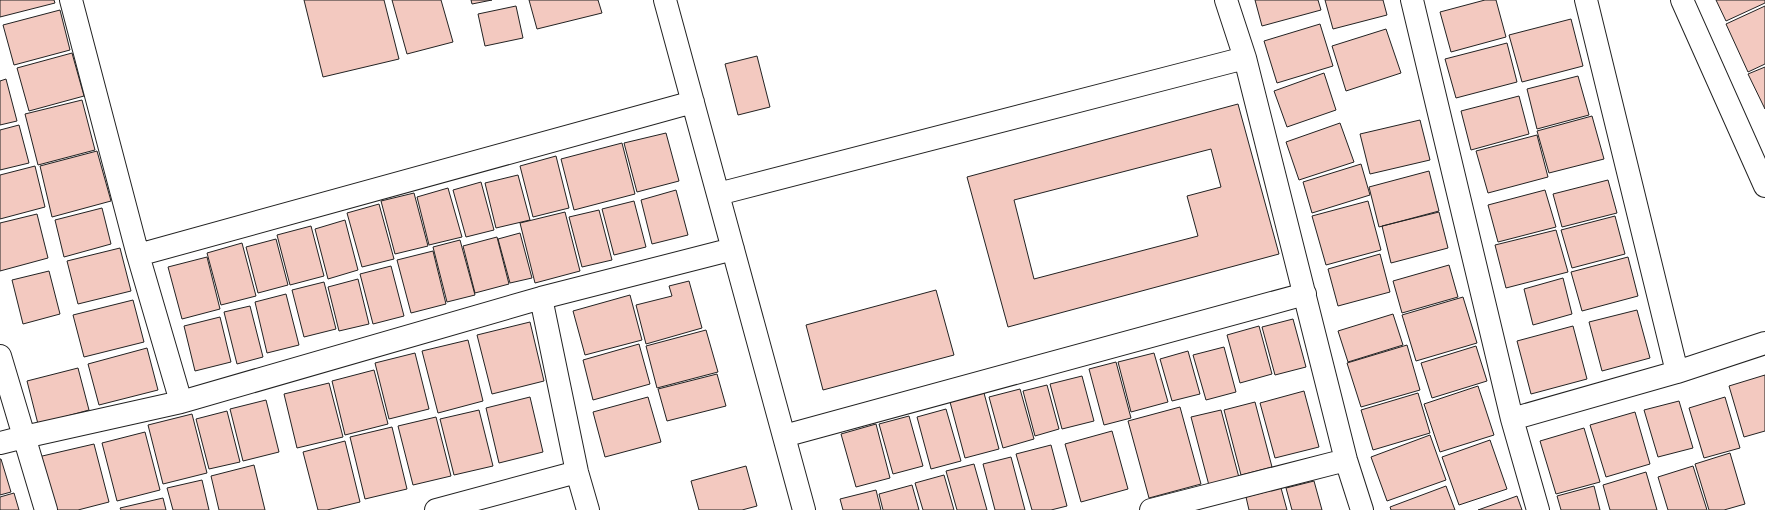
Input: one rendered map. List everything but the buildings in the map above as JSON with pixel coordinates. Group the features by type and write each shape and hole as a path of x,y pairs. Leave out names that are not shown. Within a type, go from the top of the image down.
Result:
{"street":[{"path":"71,0 138,255 181,402"},
{"path":"665,0 804,510"},
{"path":"1226,0 1245,58 1346,460 1362,510"},
{"path":"1412,0 1512,419 1538,510"},
{"path":"1586,0 1676,372"},
{"path":"1682,0 1765,186"},
{"path":"718,194 1245,58"},
{"path":"138,255 693,102"},
{"path":"0,443 181,402 541,298 733,249"},
{"path":"784,436 1305,294"},
{"path":"541,298 577,472 588,510"},
{"path":"1512,419 1676,372 1765,343"},
{"path":"0,356 46,510"},
{"path":"1151,510 1346,460"},
{"path":"436,510 577,472"}]}
